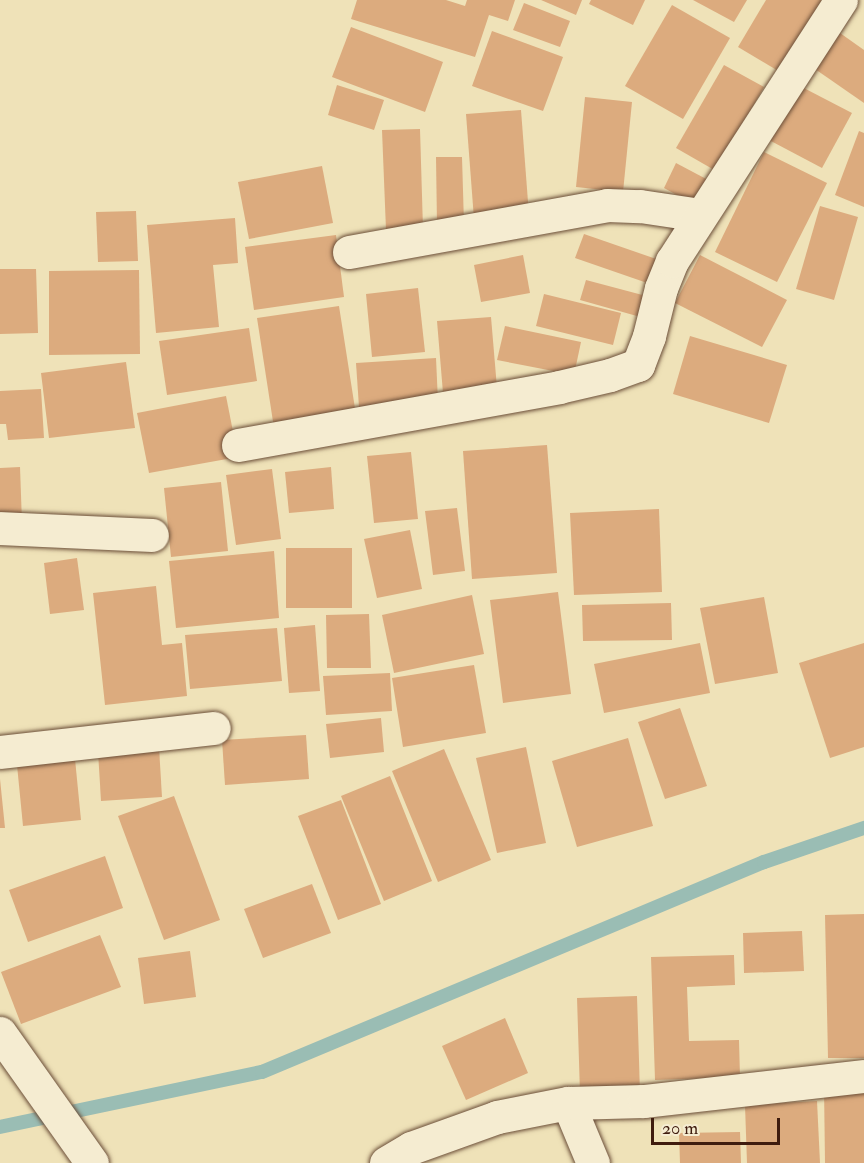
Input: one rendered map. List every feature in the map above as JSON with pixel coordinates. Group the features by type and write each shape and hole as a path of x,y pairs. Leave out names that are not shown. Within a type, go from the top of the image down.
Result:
{"street":[{"path":"238,445 559,387 610,375 638,365 649,336 661,288 672,261 841,0"},
{"path":"349,252 607,205 640,206 700,215"},
{"path":"0,528 152,536"},
{"path":"0,752 214,728"},
{"path":"0,1033 92,1163"},
{"path":"386,1163 411,1149 497,1117 568,1103 644,1101 864,1076"},
{"path":"568,1103 593,1163"}],"building":[{"path":"357,0 446,0 465,6 467,0 515,0 508,21 489,15 475,57 351,19"},
{"path":"541,0 582,0 576,15"},
{"path":"591,0 645,0 633,25 589,4"},
{"path":"693,0 747,0 734,22"},
{"path":"766,0 822,0 780,72 738,47"},
{"path":"524,3 570,21 560,47 513,30"},
{"path":"672,5 730,38 683,119 625,86"},
{"path":"351,27 443,62 425,112 332,77"},
{"path":"492,31 563,57 543,111 472,86"},
{"path":"840,33 864,50 864,103 815,69"},
{"path":"724,65 764,87 716,171 676,148"},
{"path":"337,85 384,100 374,130 328,115"},
{"path":"798,85 852,113 822,168 769,140"},
{"path":"585,97 632,102 623,192 576,187"},
{"path":"521,110 529,215 474,219 466,114"},
{"path":"420,129 423,229 386,230 382,130"},
{"path":"859,131 864,133 864,207 835,195"},
{"path":"764,152 827,183 777,282 715,252"},
{"path":"436,157 462,157 464,224 437,225"},
{"path":"676,163 710,181 697,206 664,188"},
{"path":"322,166 333,223 249,239 238,182"},
{"path":"820,206 858,217 834,300 796,289"},
{"path":"136,211 138,261 98,262 96,212"},
{"path":"235,218 238,263 213,265 219,327 156,333 147,225"},
{"path":"584,234 662,261 653,285 575,258"},
{"path":"336,235 344,297 254,310 245,247"},
{"path":"523,255 530,293 481,302 474,265"},
{"path":"700,255 787,300 762,347 675,303"},
{"path":"0,269 36,269 38,333 0,334"},
{"path":"139,270 140,354 49,355 49,271"},
{"path":"586,280 650,297 644,318 580,300"},
{"path":"418,288 425,352 372,357 366,294"},
{"path":"544,294 621,313 613,345 536,326"},
{"path":"339,306 356,415 274,428 257,318"},
{"path":"491,317 497,388 443,393 437,321"},
{"path":"505,326 581,342 574,375 497,360"},
{"path":"249,328 257,381 167,395 159,341"},
{"path":"690,336 787,365 769,423 673,394"},
{"path":"436,358 438,402 359,407 356,363"},
{"path":"126,362 135,428 49,438 41,373"},
{"path":"41,389 44,438 8,440 6,424 0,424 0,391"},
{"path":"226,396 238,457 149,473 137,413"},
{"path":"547,445 557,573 472,579 463,451"},
{"path":"411,452 418,519 374,523 367,456"},
{"path":"20,467 22,523 0,523 0,468"},
{"path":"331,467 334,509 289,513 285,472"},
{"path":"272,469 281,539 236,545 226,475"},
{"path":"221,482 228,551 171,557 164,488"},
{"path":"457,508 465,571 433,575 425,511"},
{"path":"659,509 662,592 574,595 570,513"},
{"path":"410,530 422,589 377,598 364,539"},
{"path":"286,548 352,548 352,608 286,608"},
{"path":"274,551 279,618 176,628 169,561"},
{"path":"77,558 84,610 50,614 44,563"},
{"path":"156,586 162,645 182,643 187,696 105,705 93,593"},
{"path":"558,592 571,694 503,703 490,600"},
{"path":"472,595 484,654 394,673 382,615"},
{"path":"764,597 778,673 715,684 700,608"},
{"path":"671,603 672,640 583,641 582,605"},
{"path":"369,614 371,668 327,668 326,615"},
{"path":"315,625 320,691 289,693 284,628"},
{"path":"277,628 282,681 190,689 185,635"},
{"path":"700,643 710,693 604,713 594,664"},
{"path":"864,643 864,747 830,758 799,663"},
{"path":"474,665 486,733 403,747 392,678"},
{"path":"390,673 392,711 326,715 323,676"},
{"path":"680,708 707,786 665,799 638,722"},
{"path":"381,718 384,752 330,758 326,724"},
{"path":"306,735 309,779 225,785 222,740"},
{"path":"628,738 653,826 577,847 552,761"},
{"path":"159,747 162,797 101,801 98,751"},
{"path":"526,747 546,843 497,853 476,758"},
{"path":"444,749 491,860 438,882 392,771"},
{"path":"75,759 81,820 23,826 17,765"},
{"path":"390,776 432,881 384,901 341,796"},
{"path":"0,779 5,828 0,828"},
{"path":"174,796 220,920 164,940 118,816"},
{"path":"341,800 381,904 338,920 298,816"},
{"path":"105,856 123,908 28,942 9,890"},
{"path":"312,884 331,933 263,958 244,909"},
{"path":"864,914 864,1058 828,1058 825,915"},
{"path":"802,931 804,971 744,973 743,933"},
{"path":"100,935 121,987 21,1024 1,972"},
{"path":"190,951 196,997 144,1004 138,958"},
{"path":"734,955 735,985 687,987 689,1041 739,1040 740,1077 655,1080 651,957"},
{"path":"637,996 640,1093 580,1094 577,998"},
{"path":"505,1018 528,1073 466,1100 442,1046"},
{"path":"864,1085 864,1163 825,1163 824,1086"},
{"path":"817,1101 820,1163 747,1163 745,1105"},
{"path":"740,1132 741,1163 680,1163 679,1133"}],"waterway":[{"path":"0,1127 262,1072 764,862 864,828"}]}
